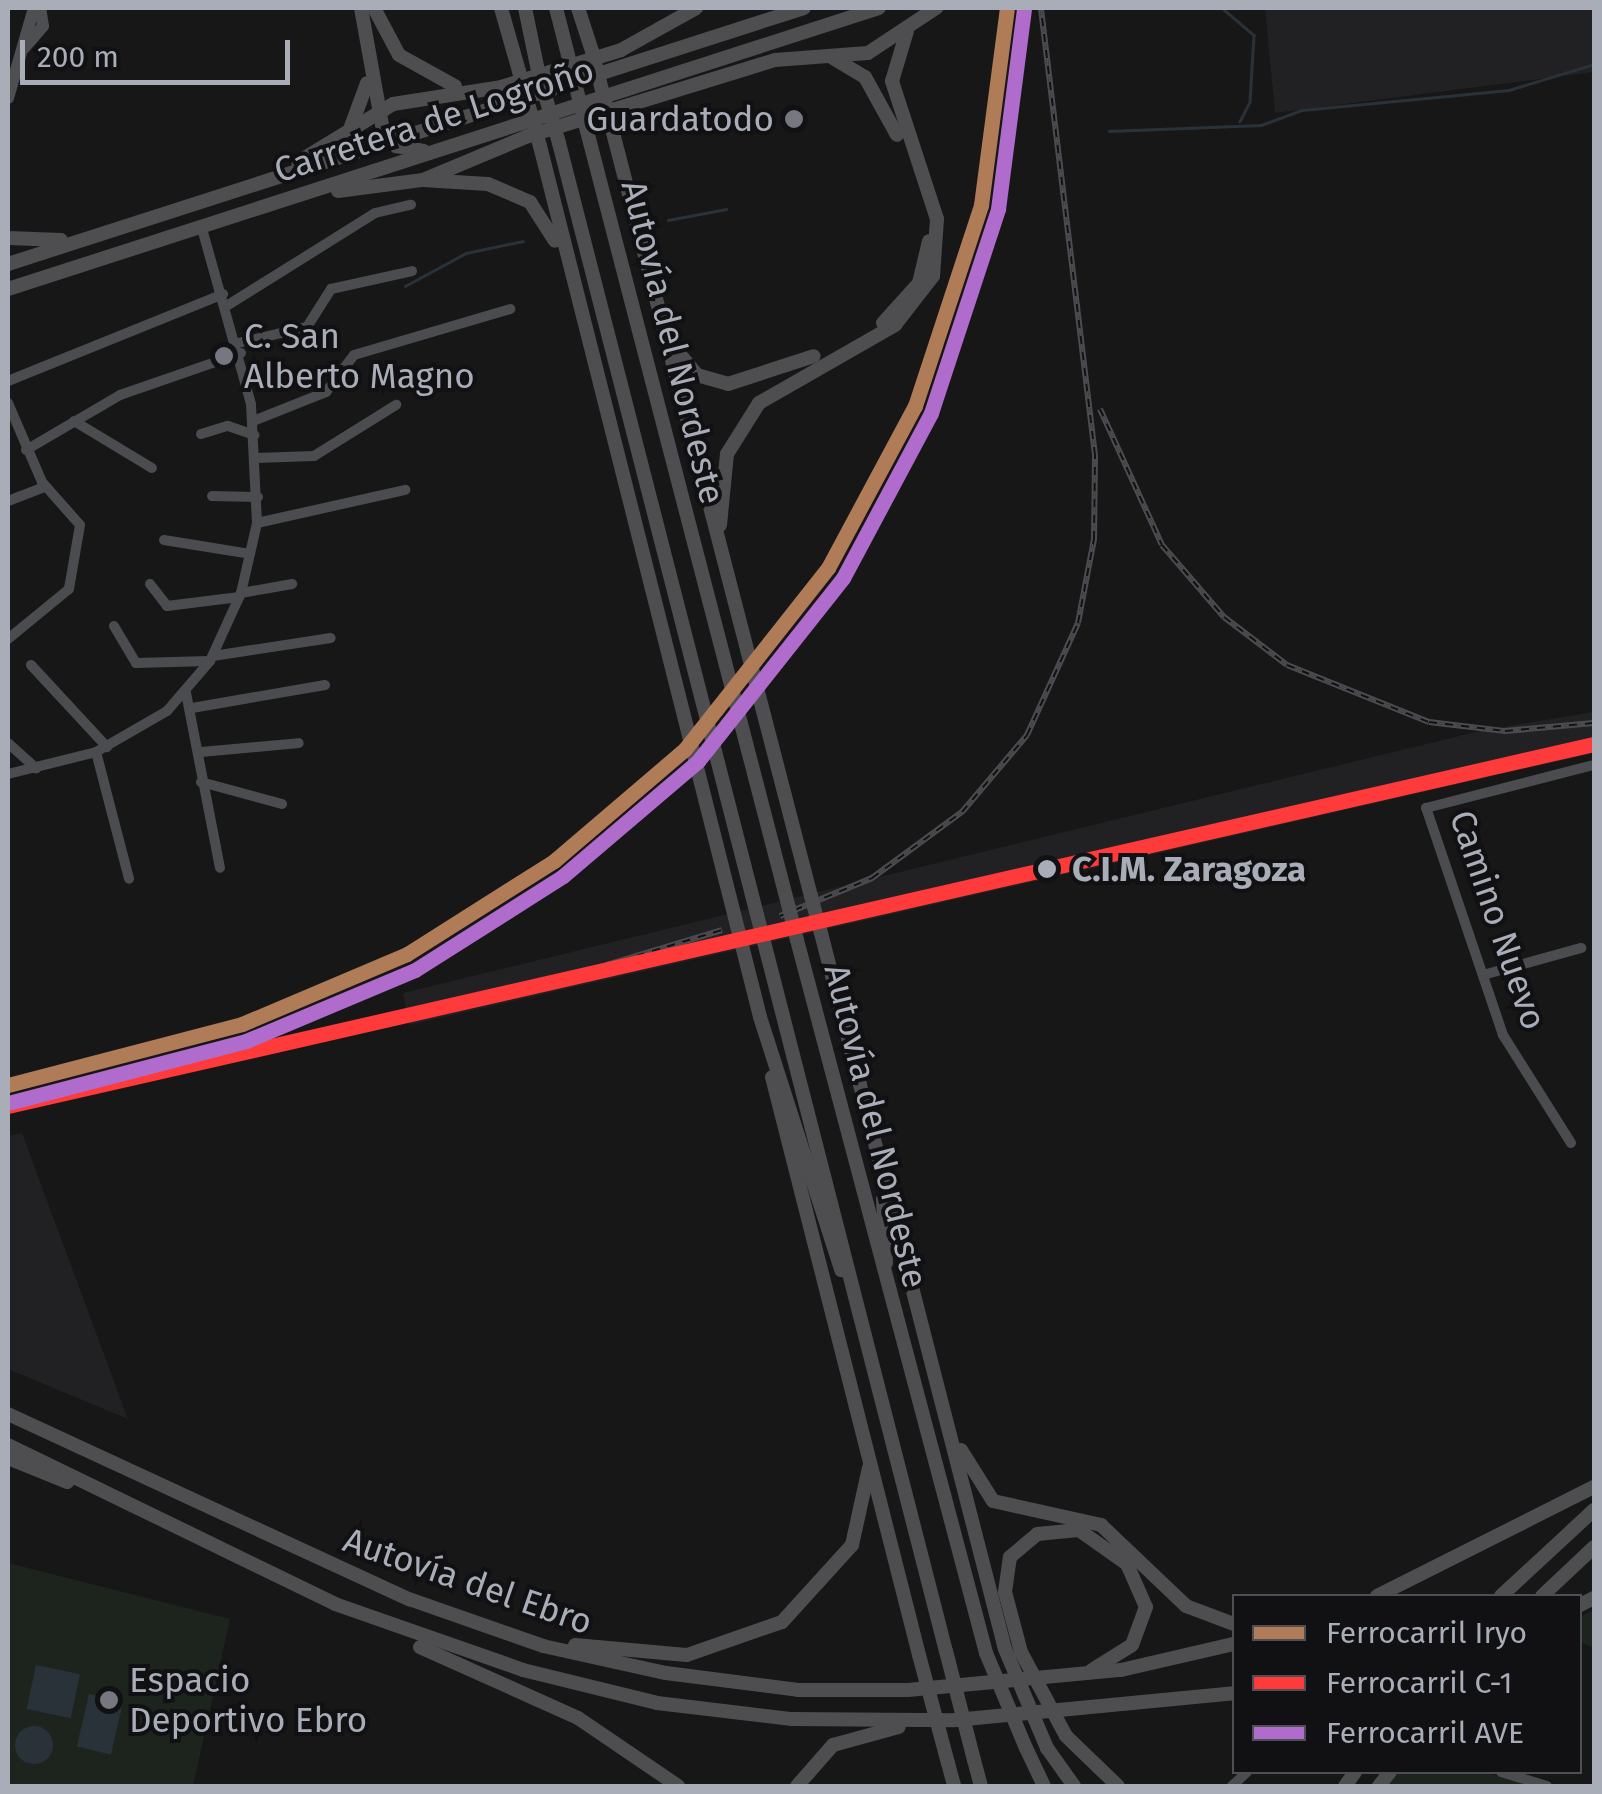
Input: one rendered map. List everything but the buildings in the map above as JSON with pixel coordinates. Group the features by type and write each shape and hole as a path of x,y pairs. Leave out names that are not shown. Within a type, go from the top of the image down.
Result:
{"highway":[{"path":"361,8 377,114 391,141 431,152"},
{"path":"374,8 409,63 470,90"},
{"path":"501,8 540,146 954,1786"},
{"name":"Autovía del Nordeste","path":"525,8 538,71 759,914 850,1284 981,1786"},
{"name":"Autovía del Nordeste","path":"556,8 886,1288 986,1653 1044,1786"},
{"path":"580,8 1005,1650 1047,1748 1074,1786"},
{"path":"637,43 679,8"},
{"path":"272,178 341,142 377,114 424,94 470,90 637,43 696,8"},
{"name":"Carretera de Logroño","path":"8,264 804,8"},
{"name":"Carretera de Logroño","path":"8,289 879,8"},
{"path":"313,192 423,180 722,76 795,56 833,58 868,53 907,31 936,8"},
{"path":"733,600 719,498 735,436 790,378 895,325 932,276 937,218 892,81 907,31"},
{"path":"646,264 675,351 717,383 752,380 831,349 910,297 928,255 924,204 875,89 833,58"},
{"path":"341,142 361,109 369,67"},
{"path":"423,180 521,196 544,217 568,269"},
{"path":"8,238 87,238"},
{"path":"760,1018 850,1284"},
{"path":"872,1133 886,1288"},
{"path":"943,1402 972,1477 992,1501 1101,1525 1186,1606 1232,1623"},
{"path":"8,1404 50,1430"},
{"name":"Autovía del Ebro","path":"8,1414 50,1430 341,1571 480,1624 574,1654 798,1690 1081,1676 1232,1644"},
{"name":"Autovía del Ebro","path":"8,1444 244,1562 434,1642 657,1703 792,1719 1094,1709 1232,1694"},
{"path":"480,1624 637,1654 712,1652 750,1639 800,1608 838,1568 861,1520 868,1452"},
{"path":"8,1458 184,1532"},
{"path":"1381,1594 1594,1487"},
{"path":"1503,1594 1594,1510"},
{"path":"1081,1676 1132,1646 1146,1607 1128,1564 1091,1534 1047,1530 1010,1557 1004,1592 1021,1652 1066,1736 1118,1786"},
{"path":"1544,1594 1594,1547"},
{"path":"244,1562 578,1718 678,1786"},
{"path":"797,1786 818,1757 861,1734 1094,1709"}],"main road":[{"path":"8,98 34,18"}],"street":[{"path":"8,381 225,299 375,213 411,205"},
{"path":"8,774 102,750 186,693 212,659 240,595 257,523 254,435 239,348 202,228"},
{"path":"26,450 74,421 239,348 307,327 331,289 412,272"},
{"path":"252,421 326,392 354,355 510,309"},
{"path":"8,403 44,487 77,512 75,572 54,608 8,639"},
{"path":"256,458 314,456 396,406"},
{"path":"74,421 152,468"},
{"path":"201,434 228,426 254,435"},
{"path":"8,502 44,487"},
{"path":"257,523 405,490"},
{"path":"212,496 258,496"},
{"path":"164,540 250,554"},
{"path":"150,584 167,606 292,584"},
{"path":"114,626 136,663 212,659 331,638"},
{"path":"32,665 102,750 129,879"},
{"path":"192,708 325,684"},
{"path":"186,693 192,708 201,782 220,868"},
{"path":"200,752 299,743"},
{"path":"8,744 36,768"},
{"name":"Camino Nuevo","path":"1571,1143 1503,1035 1426,808 1594,765"},
{"path":"201,782 282,804"},
{"path":"1482,975 1581,948"},
{"path":"1508,1774 1548,1786"}],"shaded area":[{"path":"1265,8 1594,8 1594,72 1275,113"},
{"name":"C.I.M. Zaragoza","path":"1594,712 1594,753 409,1025 403,993 1484,730"},
{"path":"22,1133 128,1419 8,1369 8,1136"},
{"name":"Espacio Deportivo Ebro","path":"8,1563 230,1619 193,1786 8,1786"},
{"path":"1594,1610 1594,1648 1582,1643 1582,1616"},
{"path":"36,1665 80,1674 71,1718 27,1709"},
{"path":"89,1694 123,1702 111,1754 77,1747"},
{"path":"34,1726 47,1732 53,1745 47,1758 34,1764 21,1758 15,1745 21,1732"},
{"path":"1397,1774 1491,1774 1536,1786 1388,1786"}],"waterway":[{"path":"1222,8 1254,35 1250,102 1240,122"},
{"path":"1109,131 1261,125 1302,110 1509,90 1594,64"},
{"path":"668,220 726,209"},
{"path":"405,286 466,253 523,241"}],"railway":[{"path":"780,916 872,878 962,812 1027,735 1078,623 1094,539 1095,455 1041,8"},
{"path":"1100,409 1162,545 1224,617 1287,665 1429,722 1505,731 1594,723"},
{"path":"606,965 722,930"}],"rail line":[{"name":"Iryo","path":"8,1085 242,1024 407,954 554,861 685,749 828,568 915,406 981,205 1007,8"},
{"name":"AVE","path":"12,1102 246,1041 415,970 563,876 698,761 843,578 931,413 998,209 1024,10"},
{"name":"C-1","path":"8,1106 1594,744"}],"place":[{"name":"Guardatodo","path":"794,119"},
{"name":"C. San Alberto Magno","path":"224,356"},
{"name":"C.I.M. Zaragoza","path":"1047,869"},
{"name":"Espacio Deportivo Ebro","path":"109,1700"}]}
